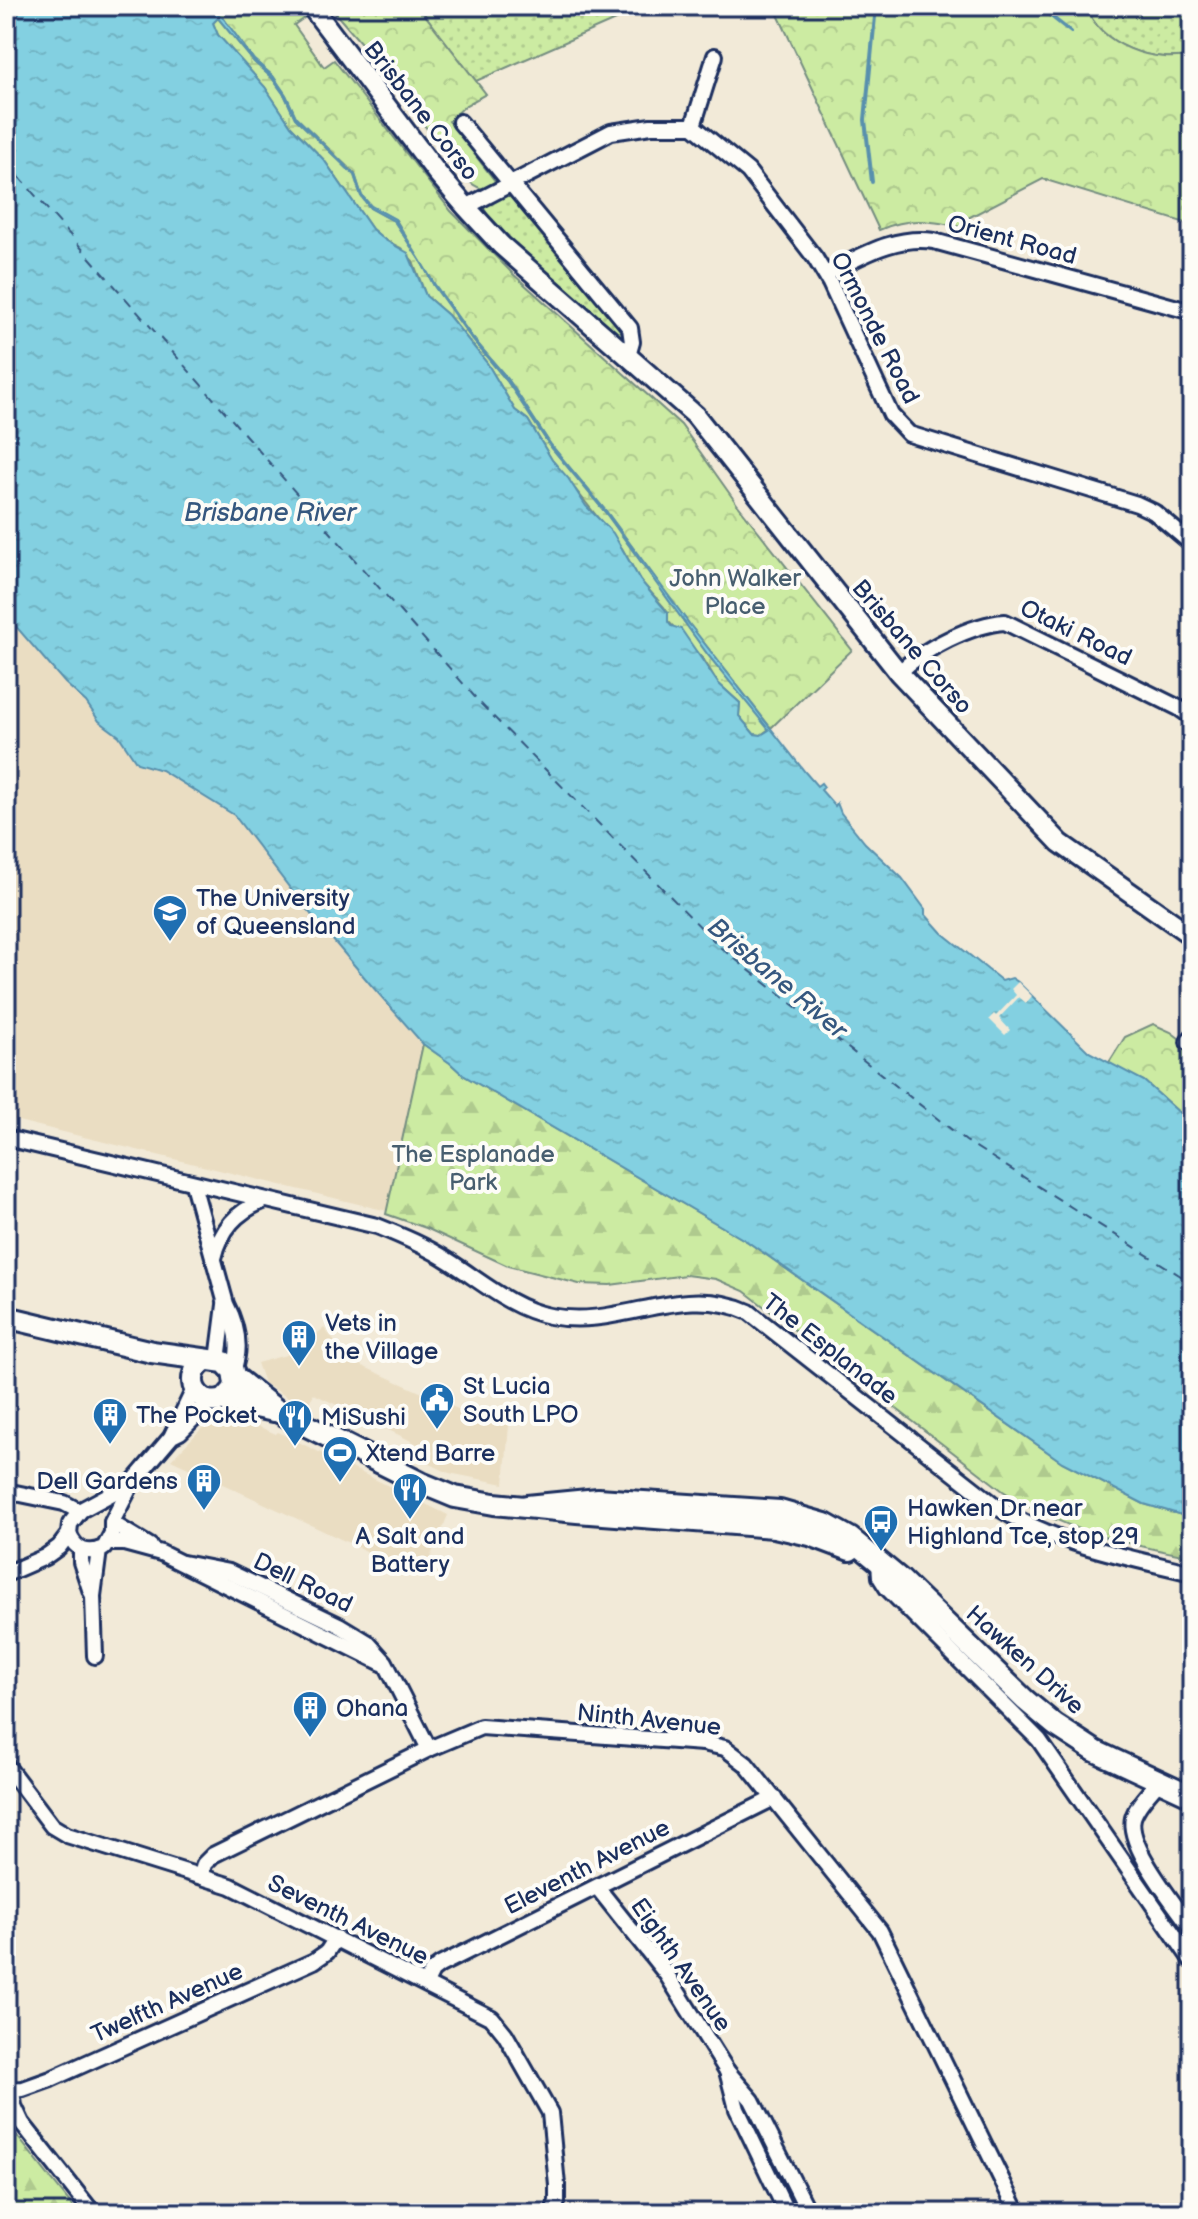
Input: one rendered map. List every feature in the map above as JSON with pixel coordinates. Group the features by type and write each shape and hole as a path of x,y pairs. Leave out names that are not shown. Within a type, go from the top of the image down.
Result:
{"main road":[{"name":"Hawken Drive","path":"6,1317 222,1367 279,1412"},
{"name":"Hawken Drive","path":"152,1352 205,1393 279,1412 443,1493 473,1501 588,1513 774,1527 821,1539 879,1563 911,1589 1044,1717 1085,1745 1192,1796"},
{"path":"222,1367 233,1390 205,1393 195,1370 222,1367"}],"street":[{"name":"Brisbane Corso","path":"311,6 466,207 501,245 695,415 899,673 1060,843 1192,936"},
{"path":"511,182 611,132 651,126 693,126 715,56"},
{"name":"Brisbane Corso","path":"460,122 630,328 632,342 628,356"},
{"name":"Ormonde Road","path":"693,126 748,171 815,258 891,415 909,434 1137,504 1154,512 1192,544"},
{"name":"Brisbane Corso","path":"466,207 511,182"},
{"name":"Orient Road","path":"825,274 888,245 913,238 934,241 1192,312"},
{"name":"Otaki Road","path":"899,673 919,656 986,623 1005,622 1192,717"},
{"name":"The Esplanade","path":"6,1138 370,1224 405,1237 445,1258 530,1312 588,1320 678,1301 712,1300 732,1305 749,1312 997,1507 1023,1524 1079,1545 1192,1573"},
{"path":"193,1184 226,1304 222,1367"},
{"path":"214,1260 220,1237 228,1224 241,1212 263,1200"},
{"path":"95,1656 93,1596 103,1547 113,1530 112,1522 132,1483 172,1436 180,1432 205,1393"},
{"path":"6,1574 45,1557 59,1547 76,1519 132,1483"},
{"path":"6,1491 48,1501 76,1519 81,1562 93,1596"},
{"path":"76,1519 102,1511 112,1522"},
{"name":"Dell Road","path":"112,1522 161,1553 183,1563 229,1572 339,1625 371,1646 388,1668 429,1749"},
{"name":"Dell Road","path":"103,1547 124,1543 161,1553"},
{"path":"45,1557 103,1547"},
{"path":"879,1563 880,1577 887,1588 1039,1740 1192,1961"},
{"name":"Ninth Avenue","path":"201,1876 204,1864 213,1855 469,1730 485,1727 712,1744 737,1756 880,1931 1018,2213"},
{"name":"Seventh Avenue","path":"6,1765 49,1822 62,1833 236,1888 492,2018 544,2098 553,2123 557,2196 552,2213"},
{"path":"1159,1781 1135,1813 1132,1833 1192,1929"},
{"name":"Eleventh Avenue","path":"426,1983 432,1971 440,1965 774,1798"},
{"name":"Eighth Avenue","path":"597,1887 667,1975 727,2071 755,2106 809,2213"},
{"name":"Twelfth Avenue","path":"9,2090 51,2079 314,1961 329,1949 336,1938"},
{"name":"Eighth Avenue","path":"727,2071 737,2109 787,2213"},
{"path":"9,2090 22,2123 93,2213"}],"shaded area":[{"name":"The University of Queensland","path":"6,615 65,683 86,702 99,721 119,736 137,762 161,770 234,815 299,900 423,1044 387,1211 6,1118"},
{"path":"324,1328 349,1360 460,1410 510,1413 504,1484 449,1473 428,1463 433,1452 399,1435 314,1394 305,1408 264,1383 257,1363 293,1353"},
{"path":"234,1416 276,1434 278,1432 448,1515 422,1577 171,1460 209,1421"}],"green space":[{"name":"John Walker Place","path":"208,6 295,6 304,18 294,25 324,67 334,60 451,211 513,274 681,425 737,504 852,650 771,728 606,511 551,445 508,379 472,337 435,285 396,220 371,206 362,196 355,174 296,117 273,76 254,60 224,19"},
{"path":"329,6 418,6 486,94 466,105 449,121 495,181 492,185 481,188 465,178"},
{"path":"418,6 647,6 476,81"},
{"path":"774,6 1086,6 1103,32 1130,49 1161,57 1192,55 1192,225 1043,179 968,218 965,228 922,221 879,230"},
{"path":"1086,6 1192,6 1192,55 1161,57 1130,49 1103,32"},
{"path":"218,18 254,62 272,78 295,118 354,175 361,196 370,208 394,221 434,286 507,381 550,446 605,512 708,655 769,729 761,735 754,734 739,716 740,703 718,683 704,660 668,621 664,607 640,580 622,548 552,460 528,420 515,410 487,363 448,315 426,296 413,261 401,248 372,229 324,160 291,126 265,87 218,35 213,23"},
{"path":"500,194 508,195 523,208 625,333 624,338 621,339 494,225 483,207"},
{"path":"1153,1024 1171,1032 1192,1048 1189,1063 1192,1067 1191,1123 1144,1081 1108,1064 1125,1037"},
{"name":"The Esplanade Park","path":"423,1044 463,1075 748,1242 1062,1462 1144,1504 1192,1518 1192,1557 1094,1534 1025,1505 744,1291 716,1279 686,1275 610,1285 579,1284 508,1266 426,1228 386,1214"},
{"path":"6,2122 78,2213 6,2213"}],"water":[{"name":"Brisbane River","path":"6,6 208,6 224,19 254,60 273,76 296,117 355,175 362,196 371,206 395,219 421,263 394,221 370,208 361,196 354,175 295,118 272,78 254,62 218,18 213,23 218,35 265,87 291,126 324,160 372,229 408,253 426,296 448,315 487,363 515,410 528,420 552,460 586,506 613,533 640,580 668,613 668,622 681,629 718,683 740,703 739,716 754,734 761,735 769,730 708,655 605,512 550,446 507,381 471,338 434,286 424,266 472,337 508,379 551,445 606,511 690,625 805,772 817,786 821,783 824,787 821,790 835,806 837,803 841,813 865,843 902,878 925,909 925,914 942,933 1002,981 1012,978 1018,982 1089,1052 1144,1081 1192,1124 1192,1518 1144,1504 1062,1462 748,1242 463,1075 423,1044 371,985 299,900 234,815 161,770 137,763 119,736 99,721 86,702 65,683 6,615"}],"pier":[{"path":"1018,982 1032,996 1026,1003 1019,997 999,1018 1010,1030 1005,1035 989,1019 994,1014 996,1016 1016,995 1011,989"}],"waterway":[{"path":"872,182 865,120 876,6"},
{"path":"1038,6 1071,32"}],"ferry route":[{"path":"6,162 481,704 721,948 966,1141 1192,1283"}],"place":[{"name":"The University of Queensland","path":"170,943"},
{"name":"Vets in the Village","path":"299,1368"},
{"name":"St Lucia South LPO","path":"437,1431"},
{"name":"The Pocket","path":"110,1446"},
{"name":"MiSushi","path":"295,1448"},
{"name":"Xtend Barre","path":"340,1484"},
{"name":"Dell Gardens","path":"204,1512"},
{"name":"A Salt and Battery","path":"410,1521"},
{"name":"Hawken Dr near Highland Tce, stop 29","path":"881,1553"},
{"name":"Ohana","path":"310,1739"}]}
